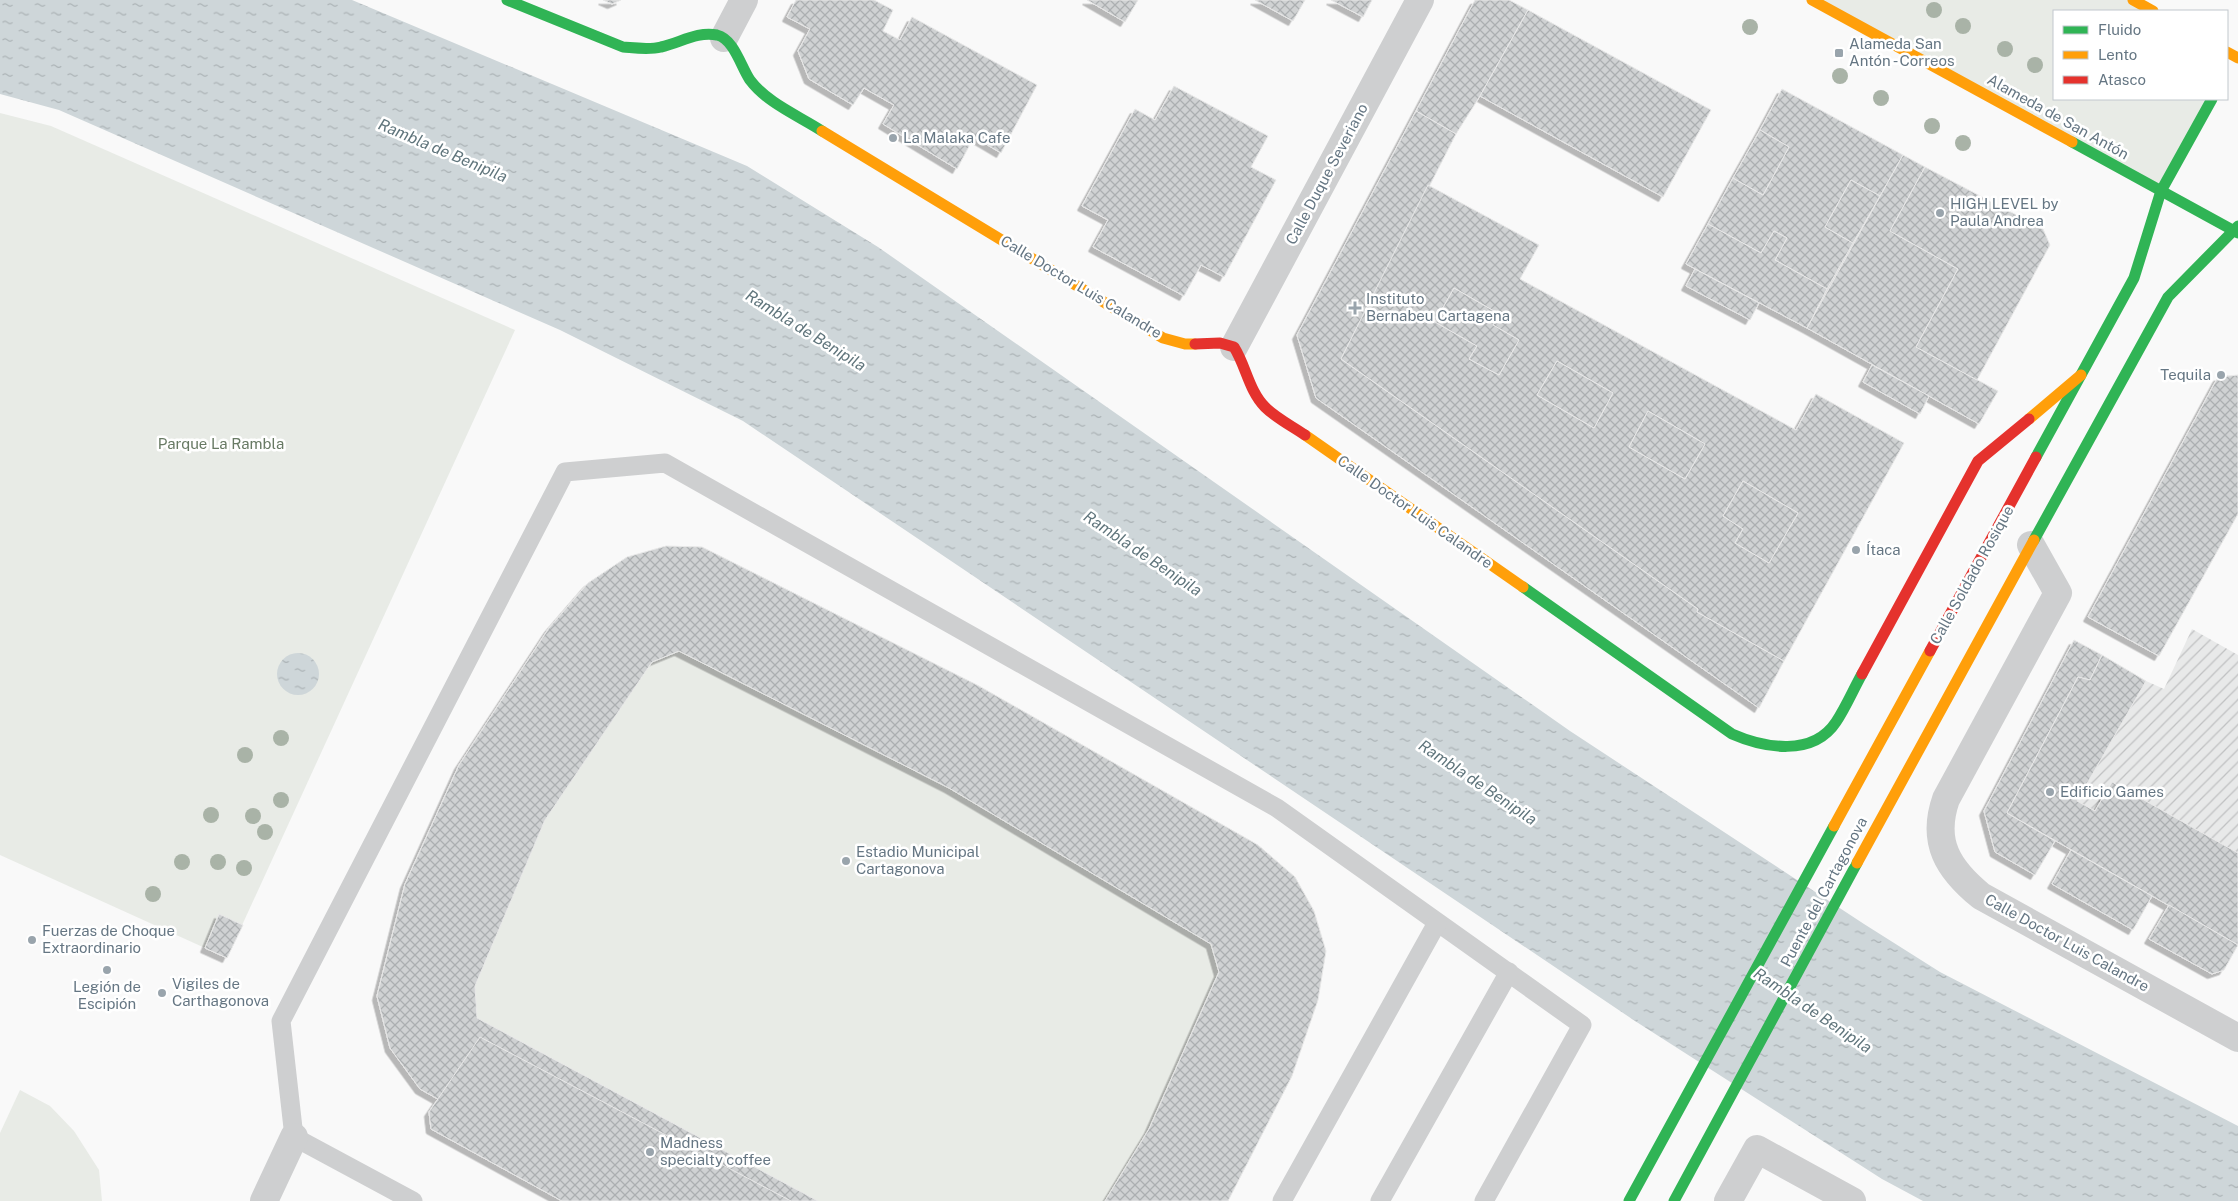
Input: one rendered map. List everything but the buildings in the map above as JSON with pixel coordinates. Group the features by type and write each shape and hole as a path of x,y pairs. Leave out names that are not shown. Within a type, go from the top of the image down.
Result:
{"main road":[{"path":"507,0 623,47 642,49 661,47 703,34 724,38"},
{"name":"Alameda de San Antón","path":"1812,0 2161,191 2237,230"},
{"path":"2133,0 2151,10"},
{"name":"Calle Doctor Luis Calandre","path":"724,38 734,50 751,82 767,97 1154,332 1176,343 1220,342 1234,347 1241,358 1252,387 1265,407 1732,734 1750,743 1778,748 1804,744 1828,732"},
{"name":"Calle Soldado Rosique","path":"1863,775 2134,278 2161,191 2211,100"},
{"path":"2031,545 2168,297 2237,230"},
{"name":"Calle Soldado Rosique","path":"1828,732 1835,724 1978,461 2081,376"},
{"name":"Puente del Cartagonova","path":"1674,1201 2031,545"},
{"name":"Puente del Cartagonova","path":"1629,1201 1863,775"}],"street":[{"path":"724,38 744,0"},
{"name":"Calle Duque Severiano","path":"1234,347 1420,0"},
{"name":"Calle Doctor Luis Calandre","path":"2031,545 2058,593 1946,799 1941,812 1940,834 1949,861 1966,884 1982,896 2238,1038"},
{"path":"264,1201 294,1137"},
{"path":"1728,1201 1757,1149 1852,1201"}],"lane":[{"path":"413,1201 294,1137 281,1021 565,472 665,463 1276,808 1582,1025 1484,1201"},
{"path":"1282,1201 1437,923"},
{"path":"1380,1201 1509,972"}],"shaded area":[{"path":"2192,629 2238,655 2238,853 2112,782 2095,811 2077,801 2146,681 2164,689"}],"green space":[{"path":"1812,0 2133,0 2151,10 2053,10 2053,100 2211,100 2161,191"},
{"name":"Parque La Rambla","path":"0,113 51,126 515,330 227,958 0,855"},
{"name":"Estadio Municipal Cartagonova","path":"666,546 702,547 979,686 1258,845 1295,877 1314,911 1326,951 1318,1000 1292,1076 1228,1201 618,1201 390,1048 377,996 405,884 459,765 549,628 627,557"},
{"path":"20,1090 50,1106 74,1131 99,1170 102,1201 0,1201 0,1133"}],"water":[{"name":"Rambla de Benipila","path":"0,0 352,0 747,166 878,247 1570,731 1864,924 1940,972 2238,1126 2238,1201 1923,1201 1882,1179 1635,1021 743,421 560,330 59,110 0,94"},
{"path":"294,653 302,653 313,659 319,674 313,689 302,695 294,695 283,689 277,678 277,670 283,659"}],"traffic: fast":[{"path":"507,0 623,47 656,48 696,36 717,35 728,42 733,48 750,80 765,96 822,131"},
{"path":"2036,457 2134,278 2161,191 2211,100"},
{"path":"2072,142 2238,233"},
{"path":"2034,540 2168,297 2238,226"},
{"path":"1523,587 1732,734 1759,743 1787,746 1815,741 1836,722 1862,674"},
{"path":"1629,1201 1834,826"},
{"path":"1674,1201 1857,863"}],"traffic: slow":[{"path":"1812,0 2072,142"},
{"path":"2133,0 2151,10"},
{"path":"2228,53 2238,58"},
{"path":"822,131 1163,338 1185,344 1195,344"},
{"path":"2029,419 2081,375"},
{"path":"1305,435 1523,587"},
{"path":"1857,863 2034,540"},
{"path":"1834,826 1930,651"}],"traffic: jam":[{"path":"1195,344 1220,343 1234,347 1251,386 1260,401 1274,415 1305,435"},
{"path":"1862,674 1978,461 2029,419"},
{"path":"1930,651 2036,457"}],"place":[{"name":"Alameda San Antón - Correos","path":"1839,53"},
{"name":"La Malaka Cafe","path":"893,138"},
{"name":"HIGH LEVEL by Paula Andrea","path":"1940,213"},
{"name":"Instituto Bernabeu Cartagena","path":"1355,308"},
{"name":"Tequila","path":"2221,375"},
{"name":"Ítaca","path":"1856,550"},
{"name":"Edificio Games","path":"2050,792"},
{"name":"Estadio Municipal Cartagonova","path":"846,861"},
{"name":"Fuerzas de Choque Extraordinario","path":"32,940"},
{"name":"Legión de Escipión","path":"107,970"},
{"name":"Vigiles de Carthagonova","path":"162,993"},
{"name":"Madness specialty coffee","path":"650,1152"}]}
